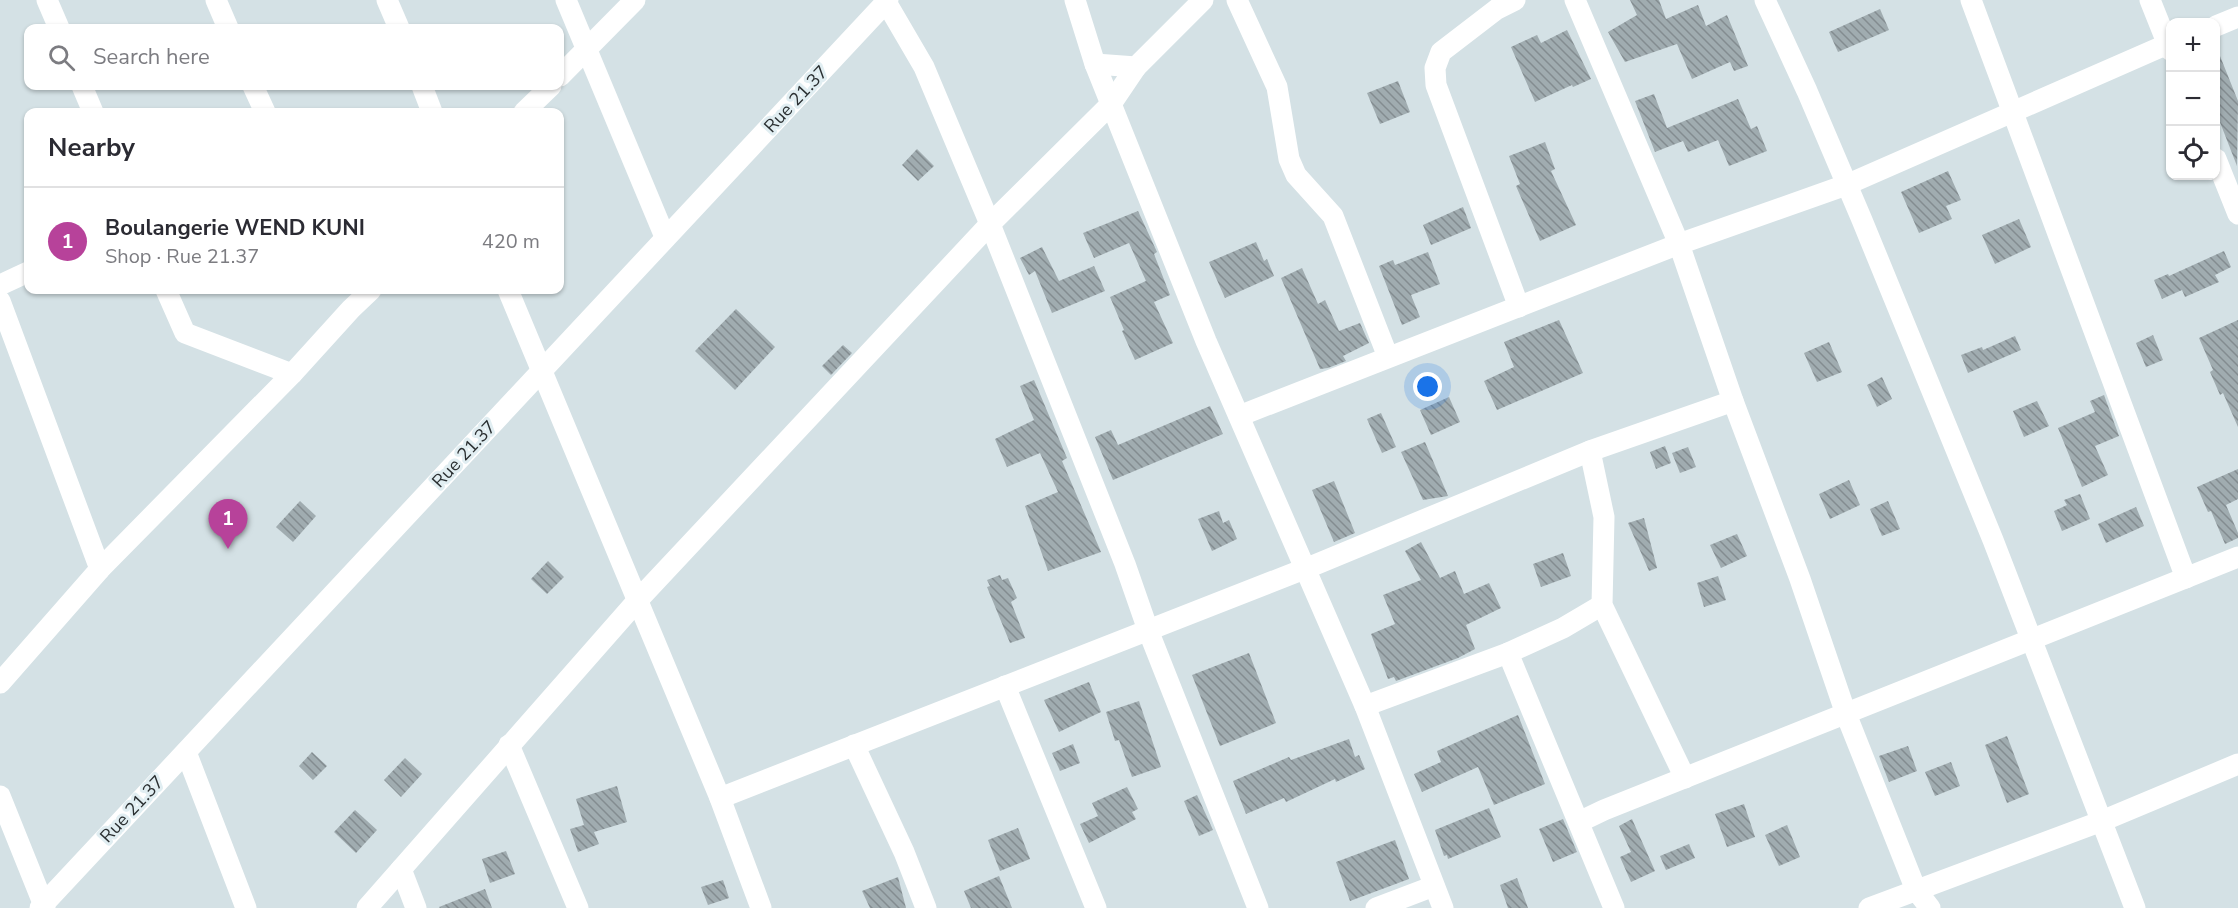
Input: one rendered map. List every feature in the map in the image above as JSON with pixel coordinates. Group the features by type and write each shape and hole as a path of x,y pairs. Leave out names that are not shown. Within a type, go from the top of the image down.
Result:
{"street":[{"path":"47,0 57,24"},
{"path":"216,0 226,24"},
{"path":"387,0 397,24"},
{"path":"566,0 665,237"},
{"path":"564,72 635,0"},
{"path":"1075,0 1095,64 1206,341 1365,706 1443,908"},
{"path":"366,908 637,601 990,224 1111,104 1136,67 1203,0"},
{"path":"1237,0 1277,87 1289,159 1296,175 1333,216 1388,357"},
{"path":"1515,0 1497,9 1441,52 1435,68 1436,85 1519,307"},
{"path":"1575,0 1679,244 1733,401 1812,611 1846,714 1916,890 1930,908"},
{"path":"1765,0 1807,90 1980,507 2135,908"},
{"path":"1971,0 2186,578"},
{"path":"2150,0 2166,36"},
{"path":"887,1 924,67 990,224 1258,908"},
{"name":"Rue 21.37","path":"42,907 887,1"},
{"path":"2220,24 2238,17"},
{"path":"1239,416 1679,244 1846,184 2166,47"},
{"path":"1095,64 1136,67"},
{"path":"84,90 91,108"},
{"path":"255,90 263,108"},
{"path":"424,90 430,108"},
{"path":"528,108 546,90"},
{"path":"2220,169 2238,214"},
{"path":"0,285 24,274"},
{"path":"168,294 184,333 292,374"},
{"path":"510,294 720,798 761,908"},
{"path":"0,682 100,569 292,374 346,299"},
{"path":"0,301 100,569"},
{"path":"720,798 1304,568 1590,451 1733,401"},
{"path":"1590,451 1604,517 1602,605 1685,778"},
{"path":"1579,822 2238,557"},
{"path":"1365,706 1508,653 1563,628 1602,605"},
{"path":"1508,653 1614,908"},
{"path":"1005,686 1096,908"},
{"path":"509,745 578,908"},
{"path":"854,745 904,852 926,908"},
{"path":"186,752 246,908"},
{"path":"1869,908 2102,821 2238,764"},
{"path":"0,796 42,907"},
{"path":"401,869 416,908"},
{"path":"1376,908 1434,886"}],"building":[{"path":"1630,0 1659,0 1666,19 1698,5 1706,26 1727,15 1748,66 1734,71 1730,62 1692,79 1677,44 1625,62 1608,32 1637,15"},
{"path":"1880,9 1889,30 1838,52 1829,32"},
{"path":"1567,30 1591,79 1535,102 1511,47 1537,35 1541,43"},
{"path":"2220,56 2238,101 2237,166 2220,122"},
{"path":"1398,81 1410,112 1380,124 1367,93"},
{"path":"1654,94 1667,128 1738,99 1751,129 1757,126 1767,151 1729,166 1718,140 1688,152 1683,141 1655,152 1635,101"},
{"path":"1545,142 1555,169 1551,171 1576,225 1540,241 1516,186 1520,184 1509,156"},
{"path":"917,149 934,166 918,181 902,165"},
{"path":"1948,171 1961,200 1946,206 1952,219 1919,233 1901,192"},
{"path":"1463,207 1471,228 1431,245 1423,225"},
{"path":"1138,211 1157,252 1154,254 1170,295 1154,302 1173,343 1135,360 1110,297 1146,281 1129,243 1094,258 1083,233"},
{"path":"2019,219 2031,247 1995,264 1982,235"},
{"path":"1256,242 1264,261 1267,259 1274,276 1225,298 1209,262"},
{"path":"1042,247 1059,281 1094,266 1105,291 1052,313 1035,271 1029,275 1020,258"},
{"path":"2224,251 2231,267 2215,275 2219,282 2185,297 2182,290 2162,299 2154,280 2168,274 2169,276"},
{"path":"1428,252 1440,284 1411,295 1420,317 1402,325 1379,266 1393,260 1395,265"},
{"path":"1302,268 1318,304 1325,300 1339,331 1360,323 1369,343 1343,356 1346,361 1328,368 1320,369 1281,278"},
{"path":"736,309 775,347 735,390 695,351"},
{"path":"1559,320 1583,373 1497,410 1484,381 1514,367 1504,342"},
{"path":"2238,320 2238,427 2223,393 2220,395 2210,372 2213,370 2199,338"},
{"path":"2153,335 2163,360 2146,367 2136,343"},
{"path":"2015,336 2021,350 1968,373 1961,355 1982,347 1983,350"},
{"path":"1829,342 1842,372 1817,382 1804,353"},
{"path":"843,345 852,353 831,375 822,366"},
{"path":"1882,377 1892,399 1877,407 1867,385"},
{"path":"1034,380 1067,458 1062,461 1101,552 1048,571 1025,506 1058,492 1040,453 1007,467 995,439 1034,420 1020,386"},
{"path":"2104,395 2119,436 2095,446 2108,475 2082,487 2058,428 2095,412 2090,401"},
{"path":"1449,397 1460,422 1431,435 1420,410"},
{"path":"2037,401 2049,426 2024,437 2013,411"},
{"path":"1210,406 1223,434 1113,480 1095,437 1111,430 1118,445"},
{"path":"1381,413 1396,447 1382,453 1367,419"},
{"path":"1425,442 1448,496 1423,500 1401,452"},
{"path":"1665,446 1671,463 1656,469 1650,452"},
{"path":"1688,447 1696,467 1680,473 1672,453"},
{"path":"2238,469 2238,499 2226,505 2238,538 2225,544 2211,511 2208,512 2197,487"},
{"path":"1849,480 1860,505 1830,519 1819,494"},
{"path":"1334,481 1355,533 1334,542 1312,490"},
{"path":"2080,494 2090,519 2062,531 2054,511 2067,505 2064,500"},
{"path":"300,501 316,516 293,542 276,527"},
{"path":"1888,501 1900,529 1882,536 1870,509"},
{"path":"2136,507 2144,526 2106,543 2098,524"},
{"path":"1219,511 1223,523 1229,520 1237,539 1212,551 1198,519"},
{"path":"1644,518 1657,568 1649,571 1628,523"},
{"path":"1737,534 1747,556 1721,568 1710,545"},
{"path":"1421,542 1440,578 1455,571 1464,594 1489,583 1501,608 1466,625 1475,649 1458,658 1396,681 1394,677 1388,679 1371,634 1395,624 1383,595 1421,580 1405,551"},
{"path":"1563,553 1571,576 1541,587 1533,564"},
{"path":"548,561 564,577 547,594 531,579"},
{"path":"1000,575 1002,580 1008,578 1017,598 1011,602 1025,638 1010,643 987,587 990,586 987,580"},
{"path":"1718,576 1726,600 1704,607 1697,583"},
{"path":"1249,653 1276,723 1220,746 1192,675"},
{"path":"1089,682 1101,712 1059,732 1044,700"},
{"path":"1139,701 1161,767 1132,777 1119,740 1115,741 1106,712"},
{"path":"1518,715 1545,784 1494,805 1478,767 1422,792 1414,774 1441,762 1437,751"},
{"path":"2007,736 2029,794 2007,803 1985,745"},
{"path":"1349,739 1355,757 1359,755 1365,769 1336,782 1335,779 1286,802 1284,798 1246,814 1233,781 1289,757 1291,760"},
{"path":"1073,744 1080,763 1060,771 1052,753"},
{"path":"1908,746 1917,771 1889,782 1879,756"},
{"path":"312,752 327,766 313,780 299,766"},
{"path":"405,758 422,774 401,797 384,780"},
{"path":"1951,762 1960,786 1935,796 1925,772"},
{"path":"617,786 627,822 594,832 599,844 578,852 570,829 584,825 576,799"},
{"path":"1127,787 1138,809 1132,812 1136,819 1089,843 1080,824 1098,816 1092,803"},
{"path":"1197,795 1213,830 1199,836 1184,801"},
{"path":"1744,804 1755,837 1727,847 1715,814"},
{"path":"1489,808 1501,837 1448,859 1447,855 1444,856 1435,830"},
{"path":"355,810 377,830 356,853 334,832"},
{"path":"1563,819 1577,852 1553,862 1539,829"},
{"path":"1632,819 1655,871 1631,882 1620,857 1631,852 1619,826"},
{"path":"1787,825 1800,857 1779,866 1765,835"},
{"path":"1018,828 1030,859 1000,871 988,840"},
{"path":"1395,840 1409,879 1350,901 1336,862"},
{"path":"1689,844 1695,858 1666,870 1660,856"},
{"path":"506,851 515,874 490,883 482,859"},
{"path":"999,876 1012,908 971,908 964,891"},
{"path":"898,877 906,908 870,908 862,891"},
{"path":"1517,878 1528,908 1508,908 1500,885"},
{"path":"723,880 729,898 708,905 701,887"},
{"path":"485,889 492,908 439,907"}],"place":[{"name":"Boulangerie WEND KUNI","path":"228,549"}]}
